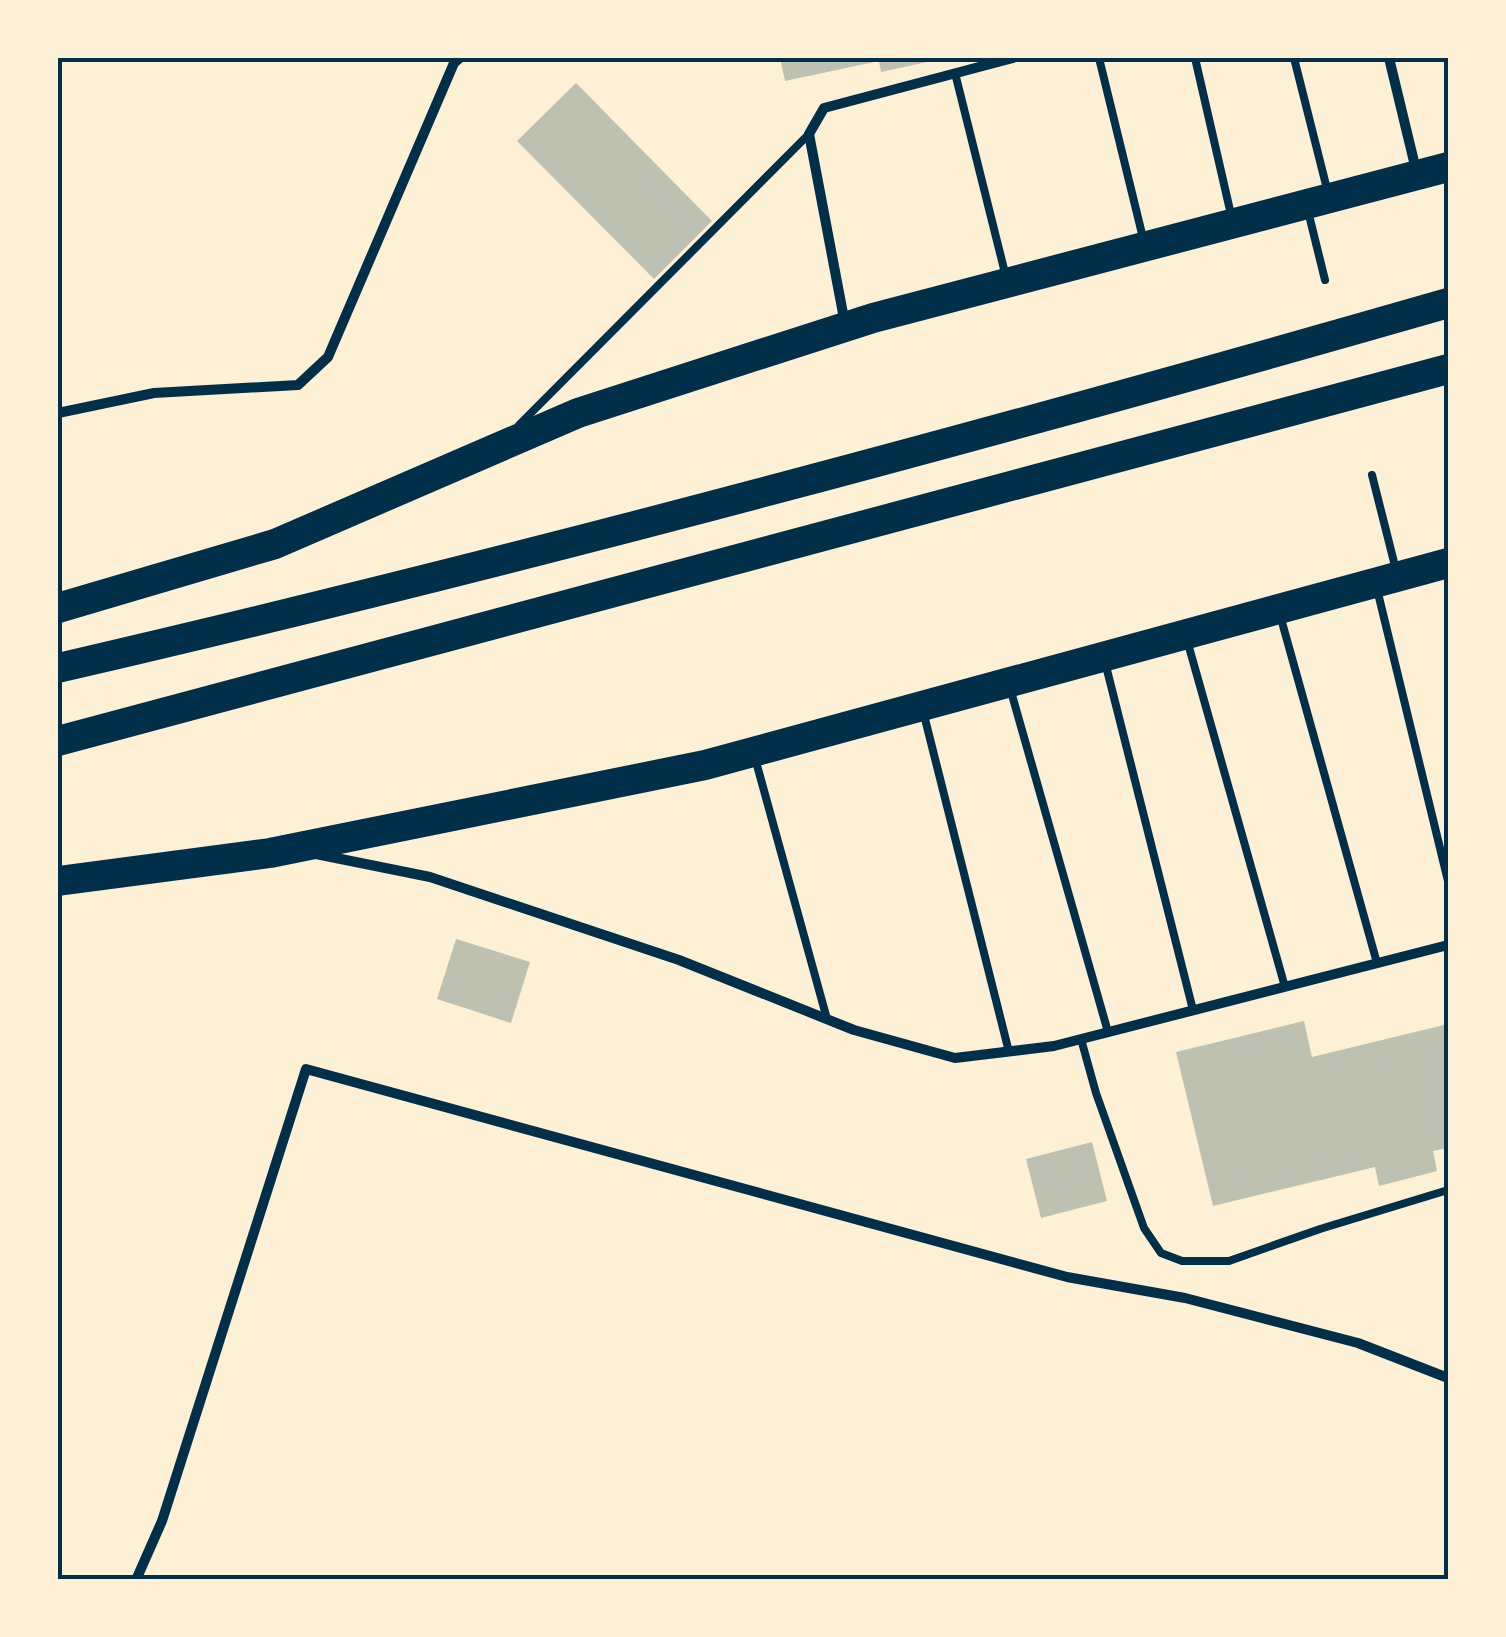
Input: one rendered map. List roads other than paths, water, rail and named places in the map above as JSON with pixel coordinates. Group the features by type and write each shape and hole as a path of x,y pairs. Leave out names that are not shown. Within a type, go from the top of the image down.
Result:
{"highway":[{"path":"58,608 275,544 578,413 845,327 1448,167"},
{"path":"58,668 429,580 1081,408 1448,303"},
{"path":"58,741 1448,369"},
{"path":"58,881 290,849 705,765 1448,564"}],"street":[{"path":"58,413 154,393 298,385 328,357 454,63 460,58"},
{"path":"845,327 810,134 824,108 1013,58"},
{"path":"1389,58 1418,175"},
{"path":"290,849 430,876 679,960 827,1019 955,1058 1081,1039 1448,945"},
{"path":"136,1580 162,1521 306,1069 1067,1277 1185,1298 1358,1344 1448,1378"}],"lane":[{"path":"1099,58 1146,246"},
{"path":"1195,58 1233,224"},
{"path":"1294,58 1318,201 1325,280"},
{"path":"956,73 1007,283"},
{"path":"496,448 810,134"},
{"path":"1372,476 1387,582 1448,881"},
{"path":"1279,611 1377,964"},
{"path":"1186,636 1286,987"},
{"path":"1104,658 1194,1010"},
{"path":"1009,684 1108,1032"},
{"path":"922,706 1009,1052"},
{"path":"753,752 827,1019"},
{"path":"1081,1039 1144,1228 1161,1253 1182,1261 1229,1261 1448,1190"}]}
